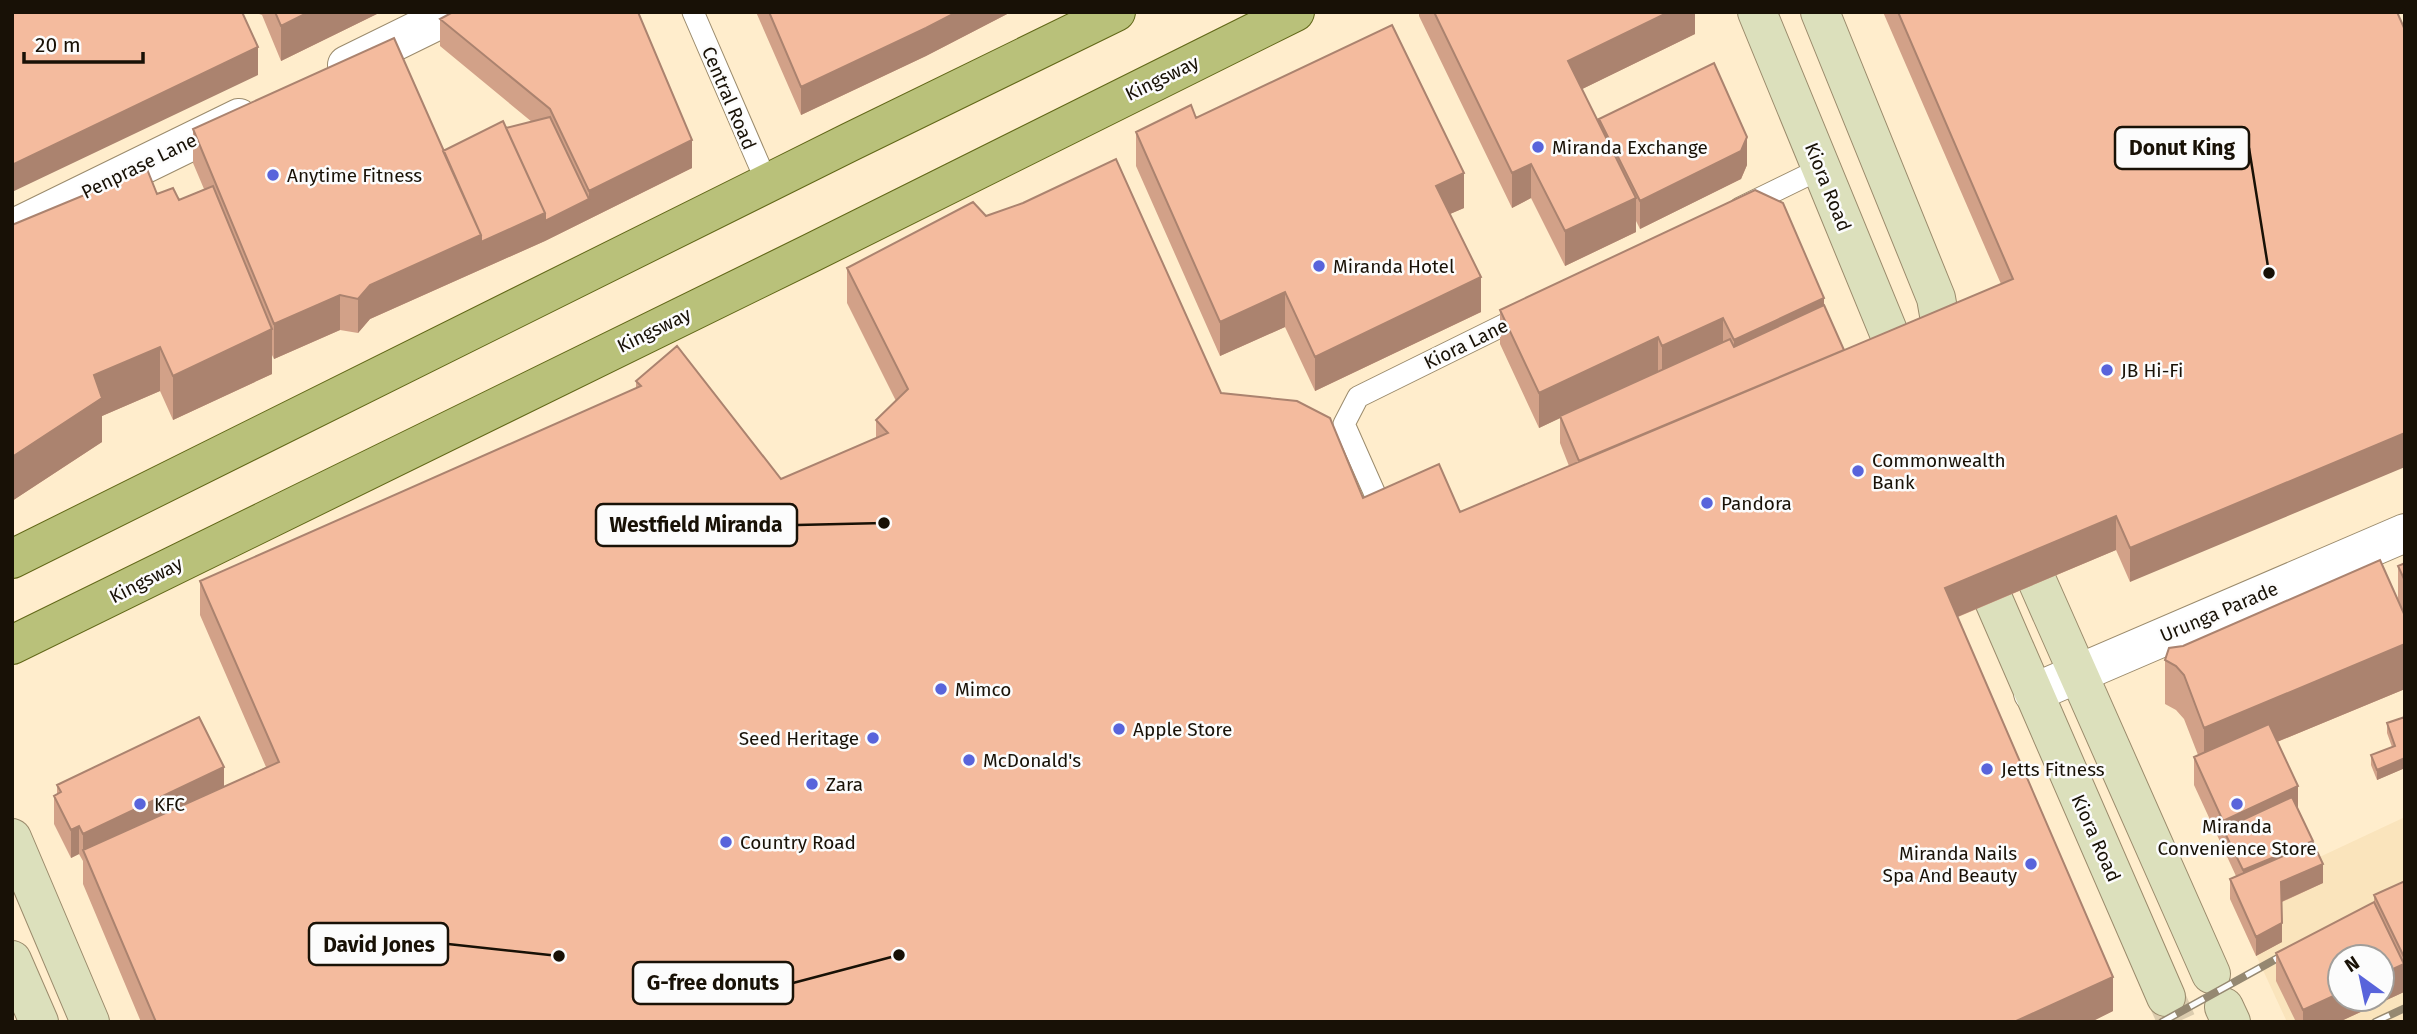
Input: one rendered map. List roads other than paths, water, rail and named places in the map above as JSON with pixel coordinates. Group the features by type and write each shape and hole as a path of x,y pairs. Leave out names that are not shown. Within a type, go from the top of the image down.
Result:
{"main road":[{"path":"12,559 1116,12"},
{"name":"Kingsway","path":"12,645 215,560 1295,12"}],"street":[{"path":"320,78 455,12"},
{"name":"Kiora Road","path":"1756,12 1900,360"},
{"path":"1820,12 1936,298 1944,343"},
{"name":"Penprase Lane","path":"12,229 271,102"},
{"name":"Urunga Parade","path":"2033,693 2405,533"},
{"path":"2038,583 2222,1001"},
{"name":"Kiora Road","path":"1994,601 2166,997"},
{"path":"12,838 90,1022"},
{"path":"12,960 38,1022"}],"lane":[{"name":"Central Road","path":"693,12 767,183"},
{"path":"1728,214 1820,169"},
{"name":"Kiora Lane","path":"1375,495 1344,424 1359,397 1543,306"}],"tunnel":[{"path":"2166,997 2177,1022"}],"railway":[{"path":"2162,1022 2294,949"},
{"path":"2375,1022 2405,1008"}],"place":[{"name":"Miranda Exchange","path":"1538,147"},
{"name":"Anytime Fitness","path":"273,175"},
{"name":"Miranda Hotel","path":"1319,266"},
{"name":"Donut King","path":"2269,273"},
{"name":"JB Hi-Fi","path":"2107,370"},
{"name":"Commonwealth Bank","path":"1858,471"},
{"name":"Pandora","path":"1707,503"},
{"name":"Westfield Miranda","path":"884,523"},
{"name":"Mimco","path":"941,689"},
{"name":"Apple Store","path":"1119,729"},
{"name":"Seed Heritage","path":"873,738"},
{"name":"McDonald's","path":"969,760"},
{"name":"Jetts Fitness","path":"1987,769"},
{"name":"Zara","path":"812,784"},
{"name":"KFC","path":"140,804"},
{"name":"Miranda Convenience Store","path":"2237,804"},
{"name":"Country Road","path":"726,842"},
{"name":"Miranda Nails Spa And Beauty","path":"2031,864"},
{"name":"G-free donuts","path":"899,955"},
{"name":"David Jones","path":"559,956"}]}
